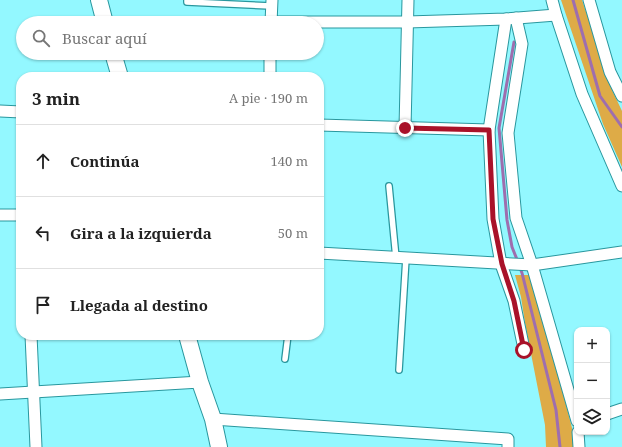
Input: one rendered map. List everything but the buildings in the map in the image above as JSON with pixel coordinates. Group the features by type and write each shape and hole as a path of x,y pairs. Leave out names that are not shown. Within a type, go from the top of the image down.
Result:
{"main road":[{"path":"98,0 103,16"},
{"path":"115,60 119,72"},
{"path":"188,340 219,447"}],"street":[{"path":"405,128 408,0"},
{"path":"552,0 582,94 622,186"},
{"path":"589,0 610,72 622,96"},
{"path":"271,16 272,3"},
{"path":"324,22 407,22 511,19 556,15"},
{"path":"511,19 489,130 493,219 502,264 514,301 524,350"},
{"path":"511,19 522,44 508,133 516,218 532,265 574,411"},
{"path":"270,60 270,72"},
{"path":"610,72 622,71"},
{"path":"0,112 16,112"},
{"path":"324,125 489,130"},
{"path":"0,215 16,215"},
{"path":"324,253 532,265 622,252"},
{"path":"31,340 36,447"},
{"path":"0,394 200,382"},
{"path":"610,413 622,409"},
{"path":"212,419 508,439 508,447"},
{"path":"578,435 579,447"}],"lane":[{"path":"187,0 187,2 272,3"},
{"path":"389,186 401,258 399,370"},
{"path":"285,359 287,340"}],"shaded area":[{"path":"561,0 582,0 613,92 622,111 622,167 603,124"},
{"path":"515,275 530,275 546,326 573,432 574,447 546,447 545,425 521,297"}],"waterway":[{"path":"573,0 600,96 622,127"},
{"path":"514,42 499,128 507,220 512,247 518,262"},
{"path":"520,268 556,410 560,447"}],"route":[{"path":"405,128 489,130 493,219 502,264 514,301 524,350"}]}
